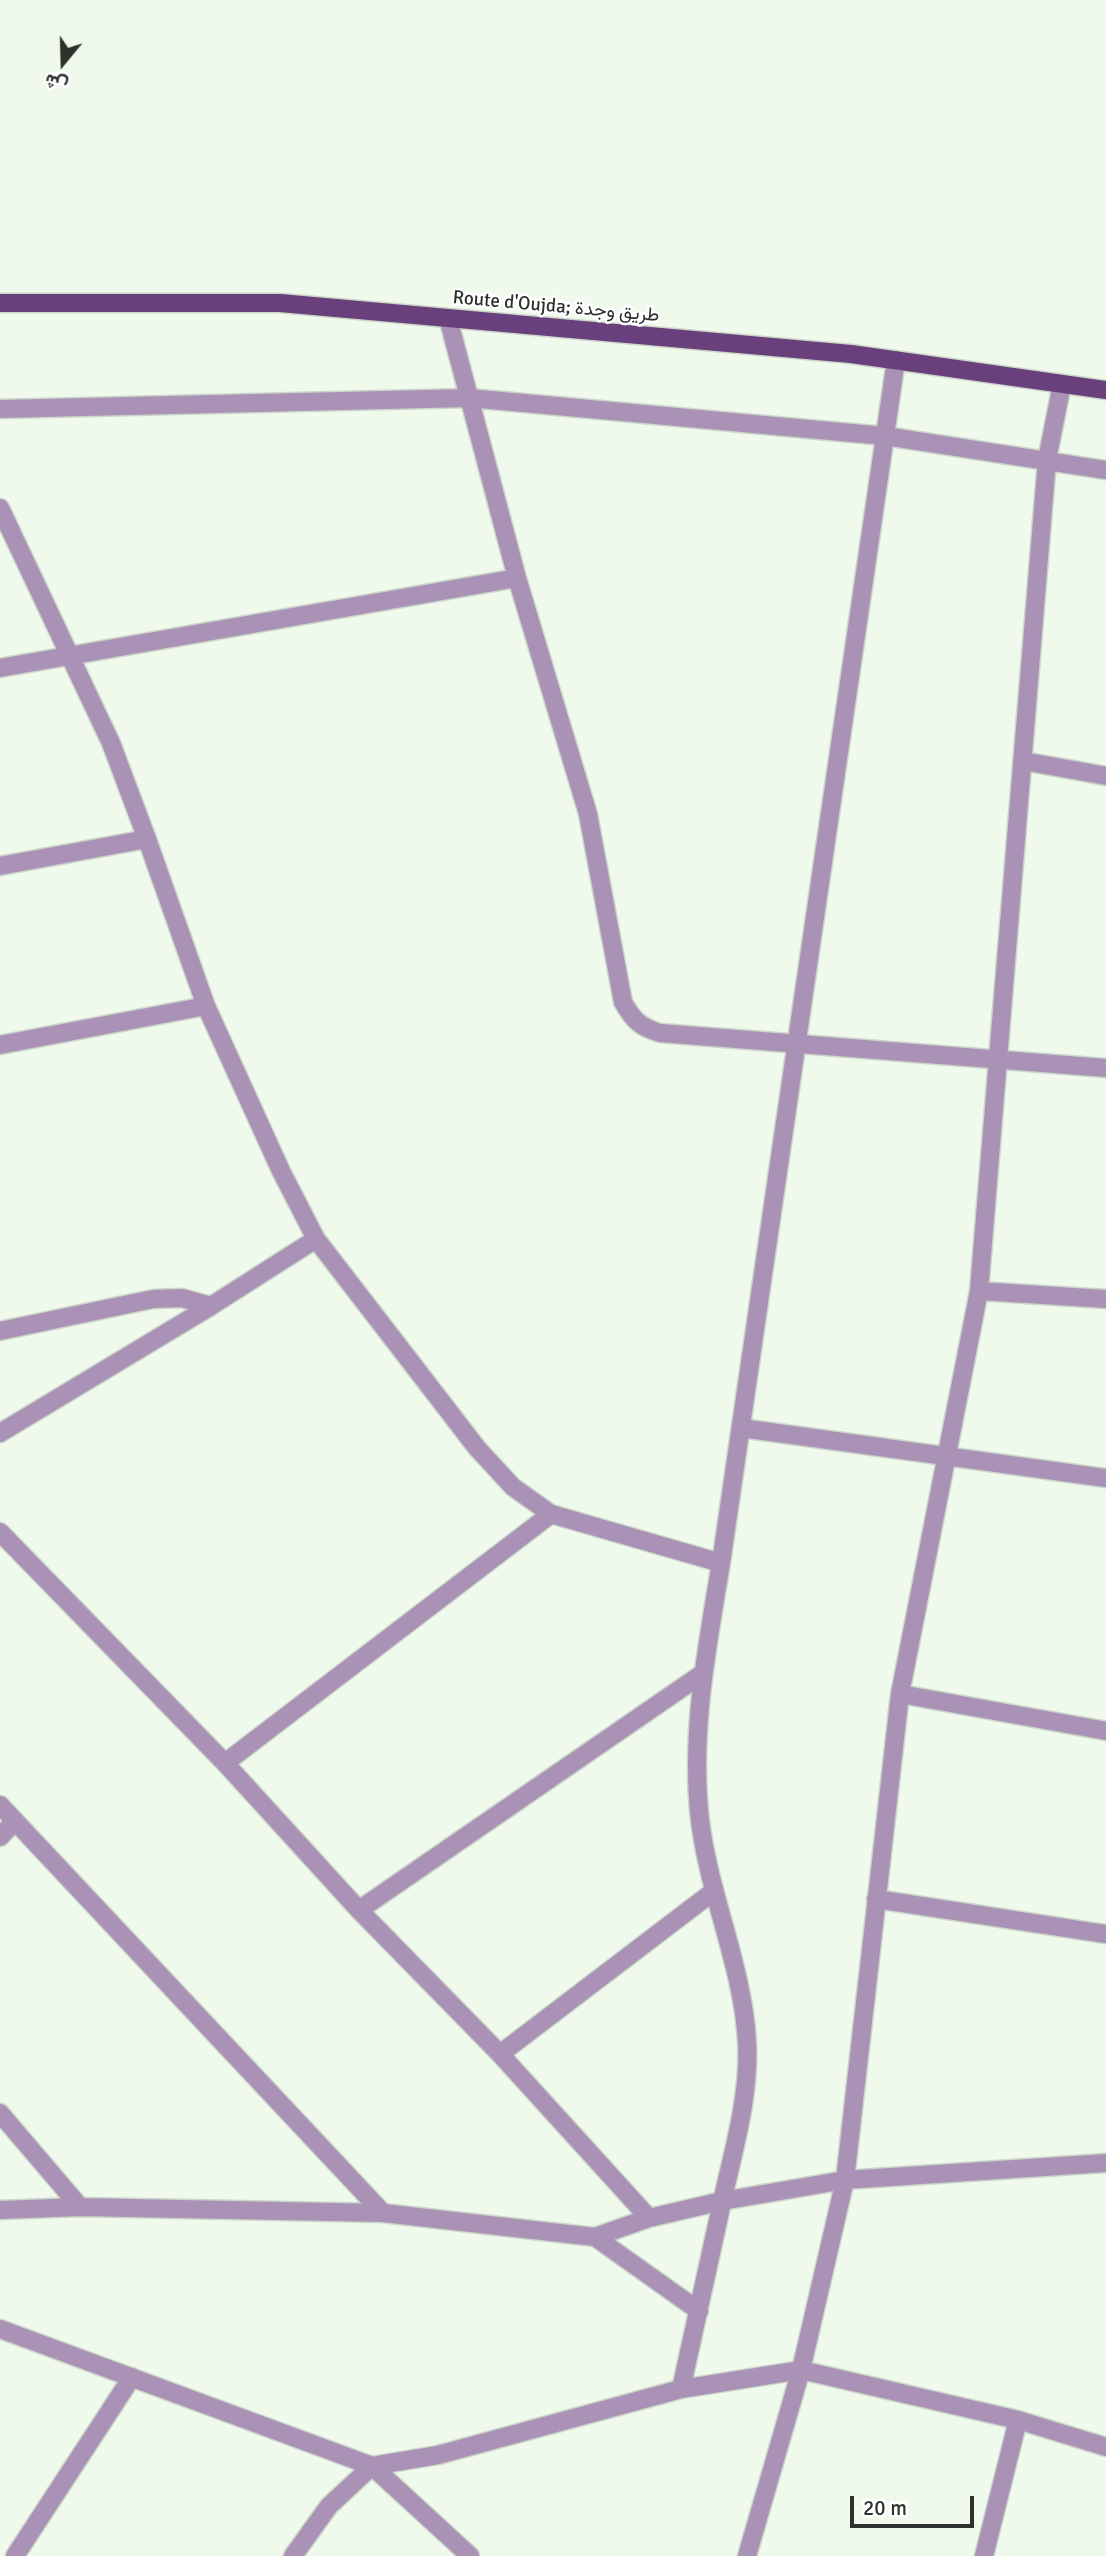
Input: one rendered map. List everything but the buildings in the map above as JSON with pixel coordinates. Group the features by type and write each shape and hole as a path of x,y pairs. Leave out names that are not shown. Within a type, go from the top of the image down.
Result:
{"main road":[{"name":"Route d'Oujda; طريق وجدة","path":"0,303 279,303 895,360 1106,390"}],"street":[{"path":"448,318 517,578 588,814 623,1002 633,1020 645,1029 660,1033 797,1046 1106,1068"},
{"path":"681,2389 743,2108 747,2043 738,1984 714,1891 701,1820 698,1776 702,1674 721,1563 797,1046 895,360"},
{"path":"747,2556 801,2370 845,2180 900,1694 979,1291 1047,460 1062,384"},
{"path":"0,409 469,398 885,436 1106,470"},
{"path":"0,508 111,743 148,839 206,1006 281,1171 316,1239 477,1448 513,1487 551,1514 721,1563"},
{"path":"0,668 517,578"},
{"path":"1023,761 1106,776"},
{"path":"0,866 148,839"},
{"path":"0,1045 206,1006"},
{"path":"0,1433 211,1306 316,1239"},
{"path":"979,1291 1106,1299"},
{"path":"0,1331 153,1299 182,1298 211,1306"},
{"path":"741,1427 1106,1478"},
{"path":"225,1763 551,1514"},
{"path":"0,1532 225,1763 359,1910 500,2054 649,2218"},
{"path":"359,1910 702,1674"},
{"path":"900,1694 1106,1731"},
{"path":"0,1805 383,2213"},
{"path":"0,1837 15,1821"},
{"path":"500,2054 714,1891"},
{"path":"876,1899 1106,1934"},
{"path":"0,2113 80,2207"},
{"path":"0,2210 80,2207 383,2213 594,2237 649,2218 722,2201 845,2180 1106,2163"},
{"path":"594,2237 699,2311"},
{"path":"0,2329 372,2466 470,2556"},
{"path":"293,2556 329,2506 372,2466 438,2455 681,2389 801,2370 1018,2420 1106,2447"},
{"path":"15,2556 132,2377"},
{"path":"984,2556 1018,2420"}]}
